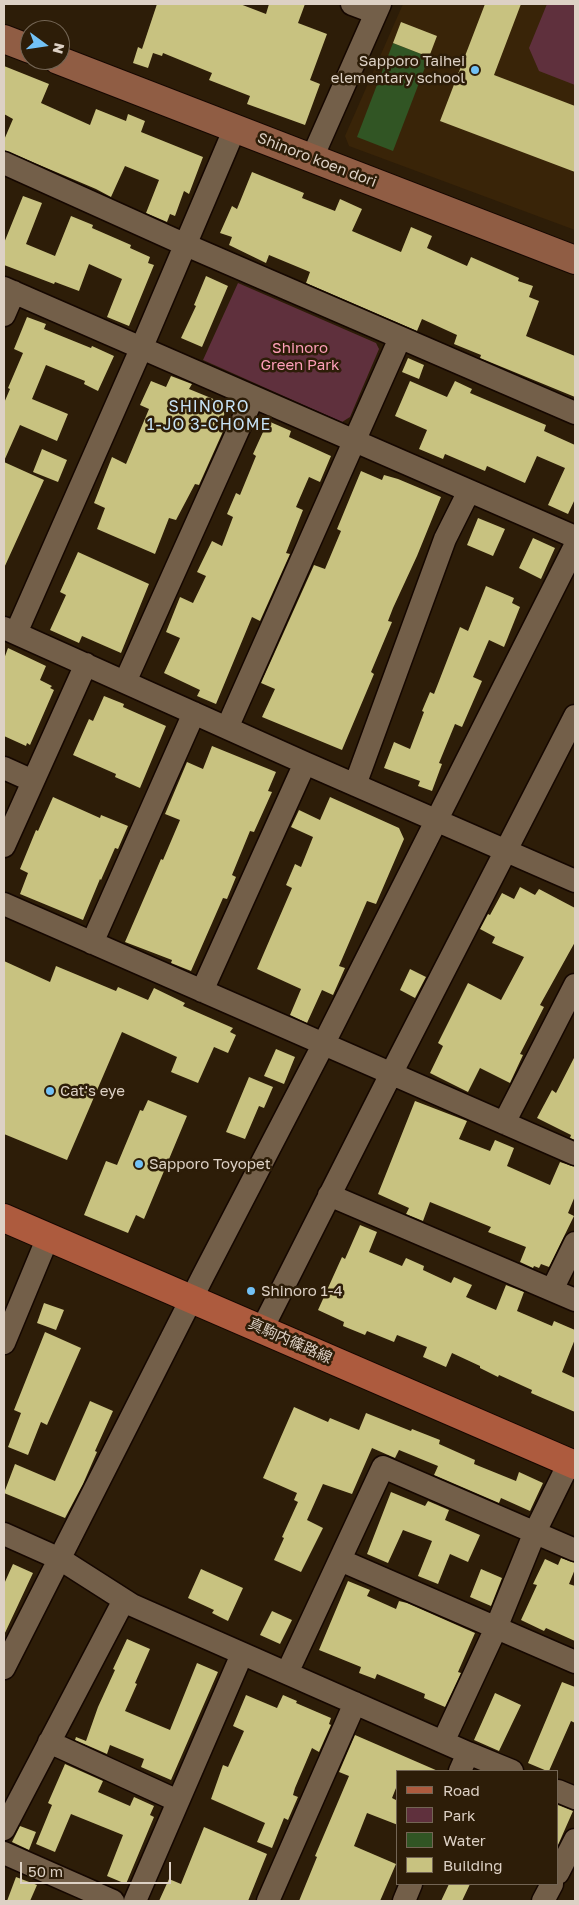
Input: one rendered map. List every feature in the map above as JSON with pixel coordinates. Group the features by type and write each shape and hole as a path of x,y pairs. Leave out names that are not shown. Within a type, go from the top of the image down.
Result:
{"main road":[{"name":"真駒内篠路線","path":"4,1218 572,1464"}],"street":[{"path":"312,158 378,8 352,4"},
{"path":"4,39 20,45"},
{"name":"Shinoro koen dori","path":"70,65 575,260"},
{"path":"235,128 141,349 10,631 575,881"},
{"path":"4,163 186,245 575,413"},
{"path":"4,315 9,290 575,537"},
{"path":"227,728 400,338"},
{"path":"125,682 252,397"},
{"path":"355,785 445,539 469,490"},
{"path":"4,1668 575,546"},
{"path":"4,846 86,664"},
{"path":"92,943 194,713"},
{"path":"262,1329 575,716"},
{"path":"202,991 305,763"},
{"path":"4,768 33,781"},
{"path":"4,904 575,1154"},
{"path":"504,1123 575,985"},
{"path":"329,1195 575,1300"},
{"path":"4,1343 48,1237"},
{"path":"552,1290 575,1243"},
{"path":"443,1742 496,1628 535,1532 572,1464"},
{"path":"287,1673 383,1467 575,1550"},
{"path":"4,1534 60,1559 132,1605 443,1742 464,1762 507,1770"},
{"path":"340,1560 575,1662"},
{"path":"4,1829 124,1600"},
{"path":"135,1901 242,1654"},
{"path":"268,1901 355,1703"},
{"path":"49,1742 178,1802"},
{"path":"559,1791 575,1798"},
{"path":"559,1871 575,1840"},
{"path":"4,1853 113,1901"},
{"path":"404,1901 411,1885"},
{"path":"543,1901 551,1885"}],"shaded area":[{"name":"Sapporo Taihei elementary school","path":"403,4 575,4 575,230 349,146 345,136"}],"green space":[{"path":"547,4 575,4 575,85 539,71 529,48"},
{"name":"Shinoro Green Park","path":"238,283 376,343 379,349 350,417 342,422 203,360"}],"water":[{"path":"393,43 429,57 393,151 357,137"}],"building":[{"path":"157,4 240,4 266,14 269,4 305,4 298,23 327,34 310,80 320,84 305,125 247,104 250,96 209,80 212,73 163,53 162,56 153,53 148,68 133,63 138,47 142,49"},
{"path":"485,4 521,4 494,75 575,106 575,172 440,121"},
{"path":"401,22 437,36 429,57 393,43"},
{"path":"4,66 49,84 41,103 90,125 96,109 126,121 128,114 145,121 141,132 203,157 189,194 184,191 175,216 170,214 167,222 146,213 159,180 125,166 111,197 4,150 4,140 13,119 4,114"},
{"path":"252,172 304,193 302,198 335,211 340,199 362,209 352,231 401,252 411,227 432,236 427,248 467,266 471,257 519,278 518,281 533,286 529,297 539,301 526,336 575,356 575,397 480,358 481,355 454,344 457,335 422,319 417,331 306,283 310,272 269,255 266,263 229,245 232,237 220,233 232,206 237,209"},
{"path":"23,196 42,203 26,244 55,256 71,216 93,225 92,228 131,245 130,248 150,257 148,263 154,265 129,326 107,317 122,279 89,264 79,291 55,282 54,284 4,265 4,243"},
{"path":"206,276 228,286 202,347 181,338 196,306 194,305"},
{"path":"27,317 46,324 44,329 114,356 98,391 84,384 85,381 46,365 32,399 68,414 57,441 20,425 4,461 4,403 10,389 8,388 23,353 14,349"},
{"path":"408,358 424,365 419,379 402,372"},
{"path":"171,376 192,384 189,389 228,405 220,425 225,427 199,485 195,484 176,520 169,518 155,554 97,529 105,508 94,503 112,457 126,464 149,409 140,405 151,381 166,387"},
{"path":"410,381 447,397 455,381 472,389 470,393 546,425 544,431 575,445 575,499 568,514 548,505 565,468 537,456 525,483 487,466 485,471 445,454 443,459 419,449 427,430 395,416"},
{"path":"268,421 291,431 289,437 331,456 320,482 309,477 296,507 303,510 286,553 290,554 260,621 252,617 216,704 197,696 200,690 164,673 180,638 166,632 180,597 193,603 206,576 197,572 212,541 222,546 233,517 227,514 236,493 240,495 256,456 253,454"},
{"path":"42,449 67,460 58,482 33,472"},
{"path":"4,462 44,480 4,568"},
{"path":"361,471 382,480 384,475 398,479 441,497 393,608 388,621 392,622 371,672 374,674 342,750 262,717 275,689 261,683 314,565 325,569 341,531 337,529"},
{"path":"478,518 505,529 493,556 467,545"},
{"path":"533,538 555,548 541,579 519,568"},
{"path":"78,552 149,584 121,653 82,636 79,643 50,630 66,595 60,592"},
{"path":"486,586 514,598 512,603 520,607 504,647 489,640 473,677 482,681 462,727 455,724 439,763 442,764 432,791 418,786 420,781 384,768 394,742 410,749 424,712 422,711 430,692 434,694 460,627 468,631"},
{"path":"8,648 46,666 40,680 52,686 50,688 54,690 30,745 27,743 26,746 4,736 4,659"},
{"path":"104,696 124,704 123,707 166,726 140,788 115,777 116,774 73,755 89,719 93,721"},
{"path":"212,746 276,772 268,791 272,792 254,832 250,831 232,875 236,877 227,899 223,898 191,971 171,963 172,960 125,942 180,820 165,814 187,762 203,769"},
{"path":"53,797 100,818 101,815 128,826 118,849 115,848 100,879 83,920 20,894 28,873 20,869 36,830 38,831"},
{"path":"330,797 399,828 404,839 376,904 367,901 339,966 345,968 333,995 322,990 307,1023 290,1015 301,989 257,969 292,888 286,885 295,864 301,867 313,837 291,827 299,810 320,820"},
{"path":"520,887 535,895 539,889 575,908 575,942 540,1005 544,1007 520,1054 523,1055 510,1083 480,1068 468,1092 430,1073 443,1046 438,1043 468,983 501,1000 524,957 492,943 495,937 480,929 502,893 514,899"},
{"path":"4,961 50,982 56,966 116,991 118,987 148,1000 154,988 185,1003 183,1006 233,1028 230,1032 236,1035 228,1053 214,1047 198,1083 171,1072 177,1057 122,1032 67,1160 4,1134"},
{"path":"410,969 426,977 415,998 400,990"},
{"path":"276,1049 295,1057 284,1084 264,1076"},
{"path":"575,1056 575,1140 570,1138 571,1135 537,1118 552,1090 556,1093"},
{"path":"249,1077 273,1087 264,1108 259,1106 245,1139 226,1132"},
{"path":"148,1100 187,1116 144,1219 136,1215 128,1233 84,1215 106,1161 117,1165 140,1110 143,1111"},
{"path":"415,1101 467,1121 459,1139 490,1151 495,1140 514,1148 507,1166 550,1185 560,1162 575,1167 575,1196 568,1213 574,1216 549,1267 541,1264 539,1268 534,1266 533,1268 520,1262 526,1247 488,1232 491,1227 430,1202 423,1221 406,1214 409,1208 378,1194"},
{"path":"360,1225 377,1232 369,1252 402,1266 406,1258 424,1266 423,1270 451,1283 454,1277 472,1285 466,1297 496,1310 506,1285 524,1292 517,1311 552,1326 554,1321 575,1330 575,1339 562,1372 575,1378 575,1412 531,1393 532,1390 499,1375 498,1377 452,1353 446,1367 423,1357 427,1347 397,1335 394,1342 367,1331 365,1335 343,1326 344,1322 318,1310 342,1257 345,1259"},
{"path":"44,1303 64,1310 56,1330 37,1323"},
{"path":"45,1332 81,1348 47,1425 41,1422 28,1455 8,1447 21,1413 14,1410"},
{"path":"90,1401 113,1411 83,1484 65,1518 4,1493 15,1464 55,1481"},
{"path":"294,1407 328,1422 330,1418 359,1430 366,1413 440,1440 439,1444 475,1460 474,1464 516,1481 519,1472 543,1483 530,1511 501,1498 499,1503 434,1475 438,1466 399,1450 395,1458 372,1448 352,1494 323,1484 307,1520 323,1528 301,1572 274,1560 298,1502 294,1500 297,1493 263,1478"},
{"path":"391,1492 425,1506 428,1501 449,1510 445,1520 480,1535 468,1562 450,1554 438,1584 418,1576 432,1541 403,1530 388,1563 367,1554"},
{"path":"561,1558 575,1563 575,1569 569,1584 575,1586 575,1641 546,1628 544,1631 521,1620 537,1585 533,1584 545,1559 558,1565"},
{"path":"13,1564 33,1573 4,1635 4,1584"},
{"path":"201,1569 243,1588 228,1621 212,1613 214,1610 188,1598"},
{"path":"481,1569 502,1578 491,1606 470,1597"},
{"path":"348,1581 370,1590 367,1596 396,1609 399,1601 407,1603 475,1633 458,1672 461,1673 445,1707 424,1698 425,1694 377,1674 375,1679 359,1673 361,1667 319,1650"},
{"path":"272,1611 292,1620 280,1644 260,1635"},
{"path":"127,1639 150,1649 125,1711 170,1730 197,1663 218,1672 171,1780 141,1767 144,1759 110,1745 107,1754 75,1740 76,1737 86,1741 98,1707 115,1670 113,1669"},
{"path":"562,1682 575,1687 575,1723 571,1721 549,1770 528,1763"},
{"path":"495,1693 521,1705 499,1751 474,1740"},
{"path":"246,1695 277,1708 283,1695 297,1701 296,1703 331,1718 329,1724 331,1725 319,1752 312,1748 293,1795 298,1797 288,1820 284,1818 272,1848 257,1842 265,1823 211,1799 223,1765 228,1767 244,1731 233,1726"},
{"path":"355,1735 436,1770 396,1770 396,1788 392,1798 396,1800 396,1824 367,1813 354,1846 396,1864 380,1901 299,1901 317,1857 315,1856 349,1776 339,1772"},
{"path":"65,1764 103,1781 98,1792 130,1806 134,1797 154,1806 150,1815 154,1817 126,1884 107,1876 123,1835 71,1814 55,1852 36,1844 52,1805 48,1803"},
{"path":"559,1805 573,1811 559,1843"},
{"path":"20,1826 36,1832 29,1850 12,1842"},
{"path":"204,1827 267,1854 248,1901 159,1901 169,1879 181,1884"},
{"path":"16,1877 37,1885 30,1901 7,1901"},
{"path":"449,1885 470,1885 462,1901 441,1901"}],"place":[{"name":"Sapporo Taihei elementary school","path":"475,70"},
{"name":"Cat's eye","path":"50,1091"},
{"name":"Sapporo Toyopet","path":"139,1164"},
{"name":"Shinoro 1-4","path":"251,1291"}],"district":[{"name":"SHINORO 1-JO 3-CHOME","path":"209,416"}]}
